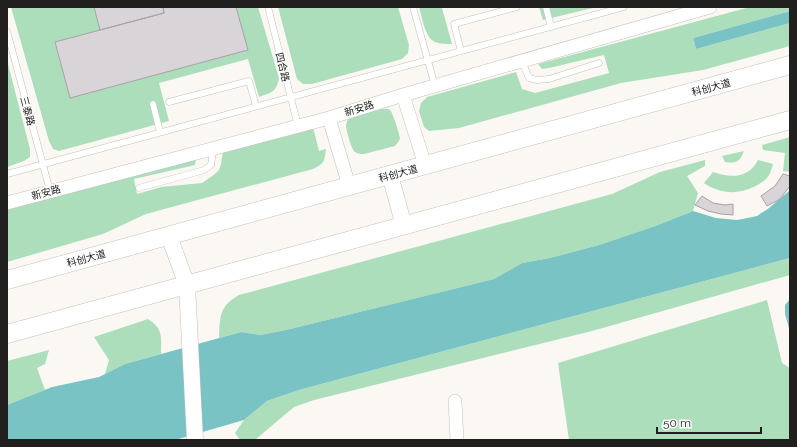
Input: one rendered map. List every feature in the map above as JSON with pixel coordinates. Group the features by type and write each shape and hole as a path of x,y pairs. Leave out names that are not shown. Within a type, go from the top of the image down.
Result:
{"main road":[{"name":"科创大道","path":"7,280 790,66"},
{"path":"7,334 790,120"}],"street":[{"name":"新安路","path":"7,203 329,118 522,61 681,11 710,7"},
{"path":"403,95 425,165"},
{"path":"329,118 348,186"},
{"path":"390,175 404,226"},
{"path":"169,236 187,285 195,440"},
{"path":"455,401 457,440"}],"lane":[{"name":"四合路","path":"268,7 298,126"},
{"path":"413,7 436,86"},
{"path":"461,51 454,24 517,7"},
{"path":"546,7 552,27"},
{"path":"7,174 624,7"},
{"name":"三泰路","path":"7,31 50,191"},
{"path":"522,61 529,78 537,80 549,79 599,63"},
{"path":"169,102 249,81 256,106"},
{"path":"153,104 160,132"},
{"path":"139,188 204,170 211,165 211,149"}],"green space":[{"path":"11,7 258,7 279,78 278,83 273,91 259,97 248,59 159,83 169,121 59,151 53,149 49,141"},
{"path":"278,7 398,7 409,45 408,53 402,59 312,84 303,84 297,79"},
{"path":"419,7 444,7 442,8 452,44 439,43 432,40 424,27"},
{"path":"539,7 597,7 543,20"},
{"path":"750,7 790,7 790,11 693,38 696,49 790,23 790,46 703,70 621,83 459,128 429,131 424,127 419,111 421,103 427,97 516,72 522,89 535,93 609,73 604,55 542,69 538,64"},
{"path":"7,60 30,149 30,157 24,161 7,167"},
{"path":"381,109 390,110 396,123 400,138 399,141 395,146 364,154 358,154 355,152 351,144 346,127 348,119"},
{"path":"313,127 319,151 326,149 323,162 313,169 146,214 103,234 7,262 7,210 196,158 195,165 134,179 137,194 161,187 202,183 219,170 223,151"},
{"path":"790,137 790,172 783,171 785,153 763,150 762,145"},
{"path":"744,151 738,161 732,163 725,162 722,156"},
{"path":"705,160 705,166 687,176 698,193 693,211 658,225 599,245 550,258 522,263 494,279 286,330 260,335 241,332 219,338 220,318 224,308 232,299 239,295 612,194 660,172"},
{"path":"758,160 773,164 767,178 752,188 738,192 731,192 717,190 704,183 713,172 732,176 744,174 754,166"},
{"path":"790,258 790,275 592,331 314,400 294,407 255,440 240,440 235,433 244,420 267,401 299,390"},
{"path":"767,300 782,363 790,368 790,440 569,440 558,363"},
{"path":"148,319 157,326 159,330 161,339 161,354 125,364 105,374 109,360 94,337"},
{"path":"49,350 45,364 37,368 45,390 7,405 7,361"}],"water":[{"path":"790,11 790,23 696,49 693,38"},
{"path":"789,191 790,258 299,390 267,401 244,420 175,440 7,440 7,405 52,387 99,377 125,364 241,332 260,335 286,330 494,279 522,263 550,258 599,245 658,225 693,211 716,218 737,220 757,216"},
{"path":"790,299 790,332 785,314 785,305"}],"building":[{"path":"94,7 163,7 164,13 100,30"},
{"path":"163,7 236,7 248,50 70,98 55,42 164,13"},
{"path":"783,174 790,176 790,186 780,199 767,206 761,196 775,186"},
{"path":"702,196 713,203 725,205 733,204 733,215 708,211 695,205"}]}
